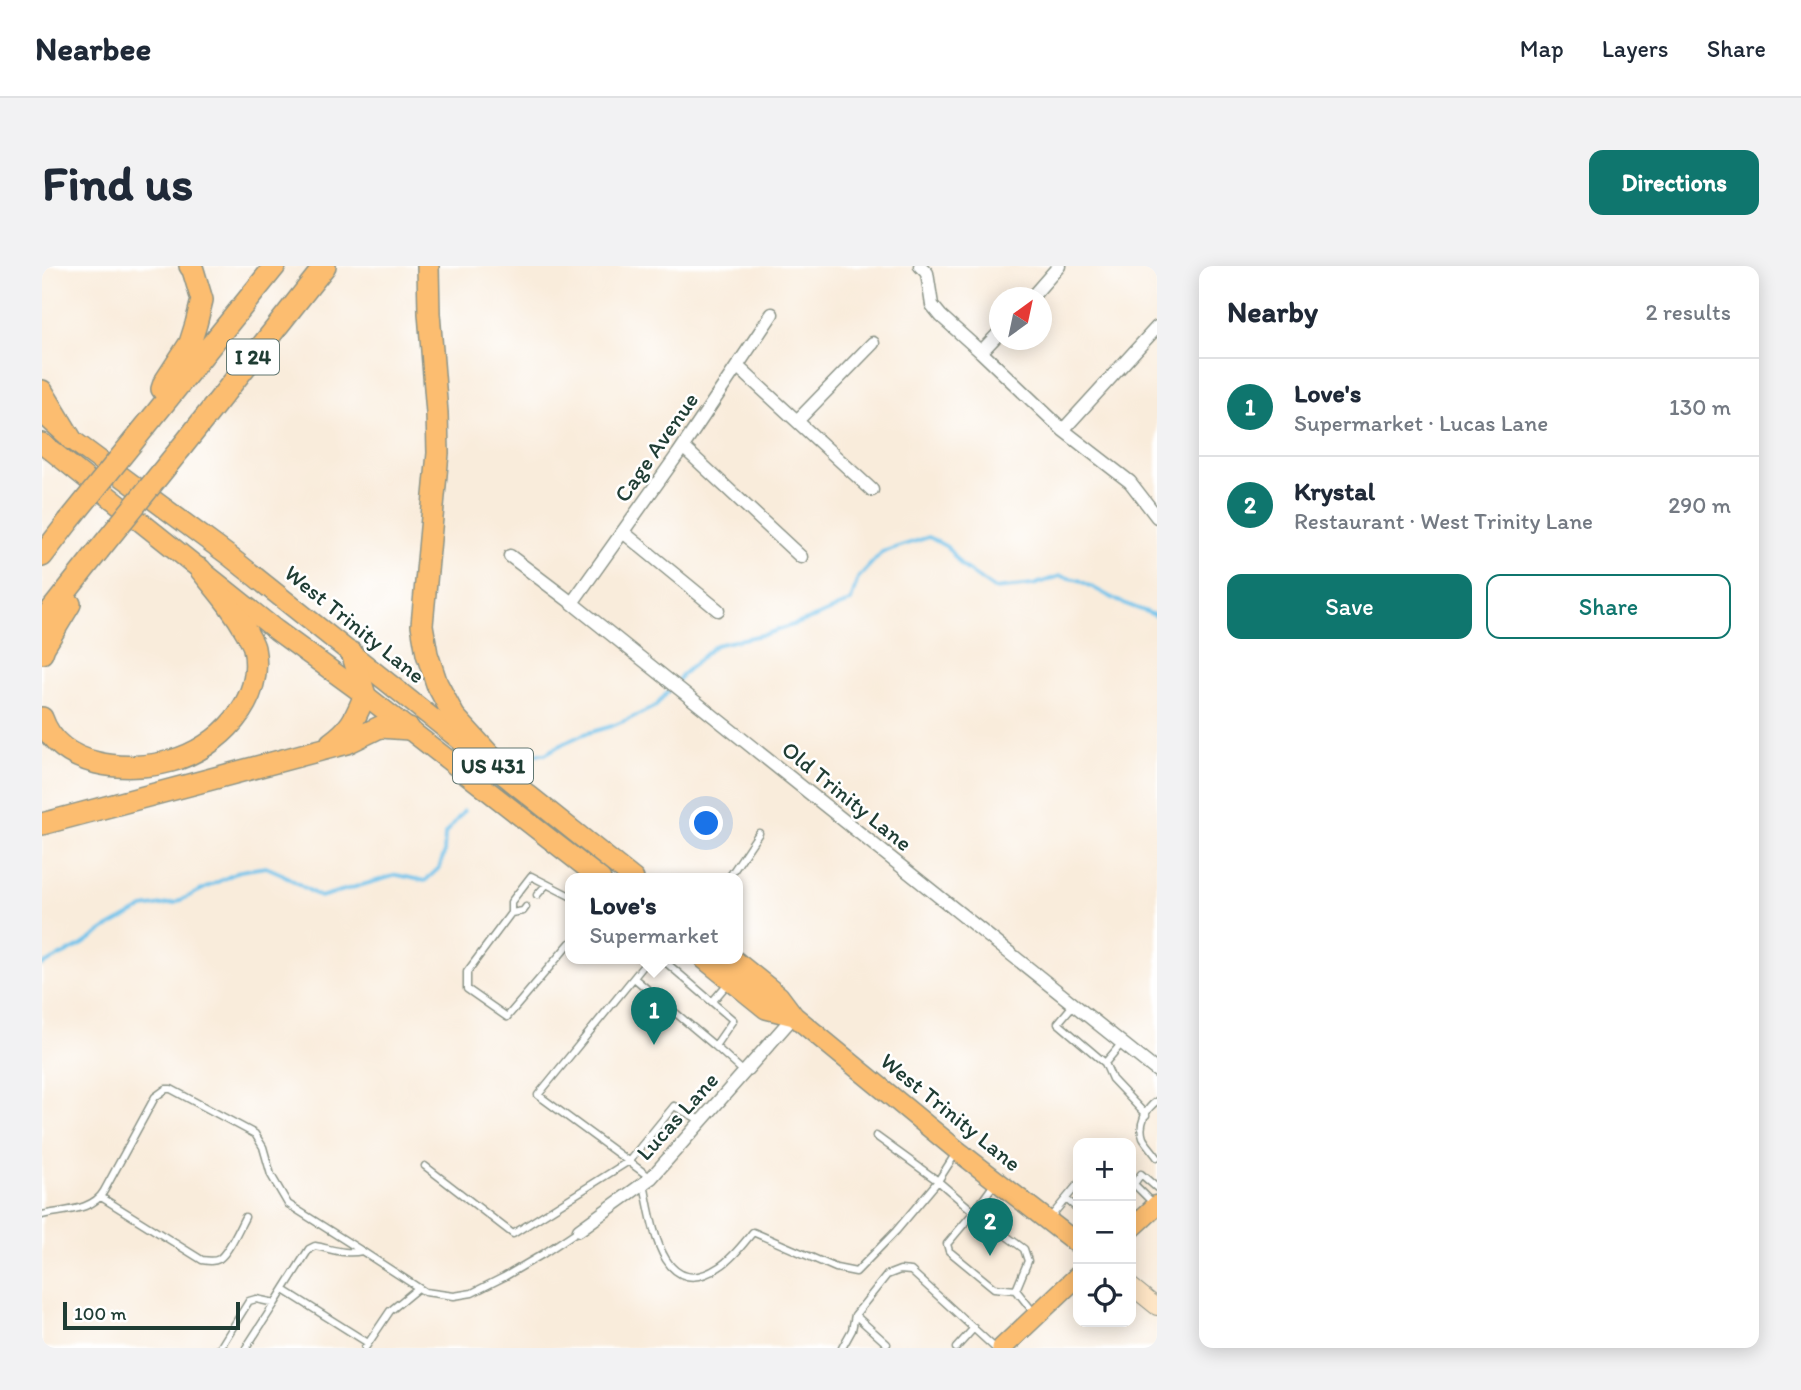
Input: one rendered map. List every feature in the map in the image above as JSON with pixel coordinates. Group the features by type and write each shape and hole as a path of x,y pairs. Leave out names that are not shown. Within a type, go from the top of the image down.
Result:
{"highway":[{"path":"153,417 164,383 190,344 202,300 190,266"},
{"name":"I 24","path":"42,556 275,266"},
{"name":"I 24","path":"42,622 325,266"},
{"path":"428,266 438,453 422,625 437,684 454,716 514,782"},
{"path":"42,391 71,439"},
{"path":"42,718 58,742 76,757 100,765 131,767 171,761 202,748 223,733 250,694 256,670 254,646 235,611 200,569"},
{"path":"42,653 67,610 82,572"},
{"path":"324,749 353,724 365,695 352,653"},
{"path":"42,824 347,743 380,727 409,729"}],"main road":[{"name":"West Trinity Lane","path":"42,413 71,439 228,555 627,873"},
{"name":"US 431","path":"42,443 276,630 365,695 593,873"},
{"name":"West Trinity Lane","path":"735,969 779,996 794,1016 958,1151 1073,1240"},
{"path":"1136,1225 1157,1206"},
{"path":"1007,1346 1073,1281"},
{"path":"1136,1290 1157,1307"}],"street":[{"path":"920,266 927,273 932,305 941,316 1063,430 1130,482 1155,510"},
{"path":"1041,287 1059,266"},
{"name":"Cage Avenue","path":"572,603 683,447 772,314"},
{"path":"1063,430 1157,327"},
{"path":"797,421 873,343"},
{"path":"981,352 989,343"},
{"path":"737,366 873,490"},
{"path":"683,447 801,556"},
{"path":"623,532 718,610"},
{"name":"Old Trinity Lane","path":"510,556 1157,1071"},
{"name":"Lucas Lane","path":"579,1230 648,1181 794,1016"}],"lane":[{"path":"731,873 759,833"},
{"path":"565,894 531,876 511,902 511,913 467,972 467,989 507,1017 565,949"},
{"path":"537,895 546,885"},
{"path":"511,913 523,911 526,907"},
{"path":"645,964 538,1095 629,1161 648,1181 660,1251 666,1262 675,1270 686,1276 703,1276 722,1266 753,1232 836,1268 856,1272 896,1231 958,1151"},
{"path":"668,964 733,1020 715,1046"},
{"path":"712,1002 735,969"},
{"path":"634,978 744,1072"},
{"path":"1074,1004 1058,1023 1105,1063 1112,1079 1146,1115"},
{"path":"1105,1063 1122,1043"},
{"path":"42,1214 97,1202 155,1097 166,1089 171,1089 255,1134 263,1147 271,1175 288,1204 425,1292 454,1296 472,1293 543,1254 579,1230"},
{"path":"1157,1101 1151,1105 1142,1123 1143,1137 1157,1157"},
{"path":"425,1166 513,1234 629,1161 674,1106 702,1121"},
{"path":"876,1136 1024,1249 1028,1261 1016,1290"},
{"path":"1136,1181 1141,1174 1157,1188"},
{"path":"996,1181 947,1244 949,1251 994,1288 1016,1290 1036,1315"},
{"path":"1136,1189 1157,1206"},
{"path":"1047,1220 1073,1190"},
{"path":"101,1197 202,1260 211,1262 219,1259 225,1252 245,1217"},
{"path":"1066,1199 1073,1205"},
{"path":"246,1348 309,1249 315,1246 340,1252 362,1251"},
{"path":"842,1348 852,1330 855,1314 887,1275 900,1270 911,1271 974,1328 1007,1346"},
{"path":"284,1290 366,1346 390,1311 418,1288"},
{"path":"220,1348 249,1301 256,1299 275,1303"},
{"path":"855,1314 887,1345"},
{"path":"956,1348 974,1328"}],"waterway":[{"path":"526,758 545,754 584,734 612,726 656,706 683,674 715,645 766,634 816,617 851,601 858,578 882,552 929,537 947,547 962,566 994,589 1033,585 1060,576 1079,580 1118,601 1157,616"},
{"path":"42,965 82,945 143,908 175,903 240,871 266,867 320,897 397,875 425,881 439,868 444,854 445,834 464,811"}],"place":[{"name":"Love's","path":"654,1045"},
{"name":"Krystal","path":"990,1256"}]}
